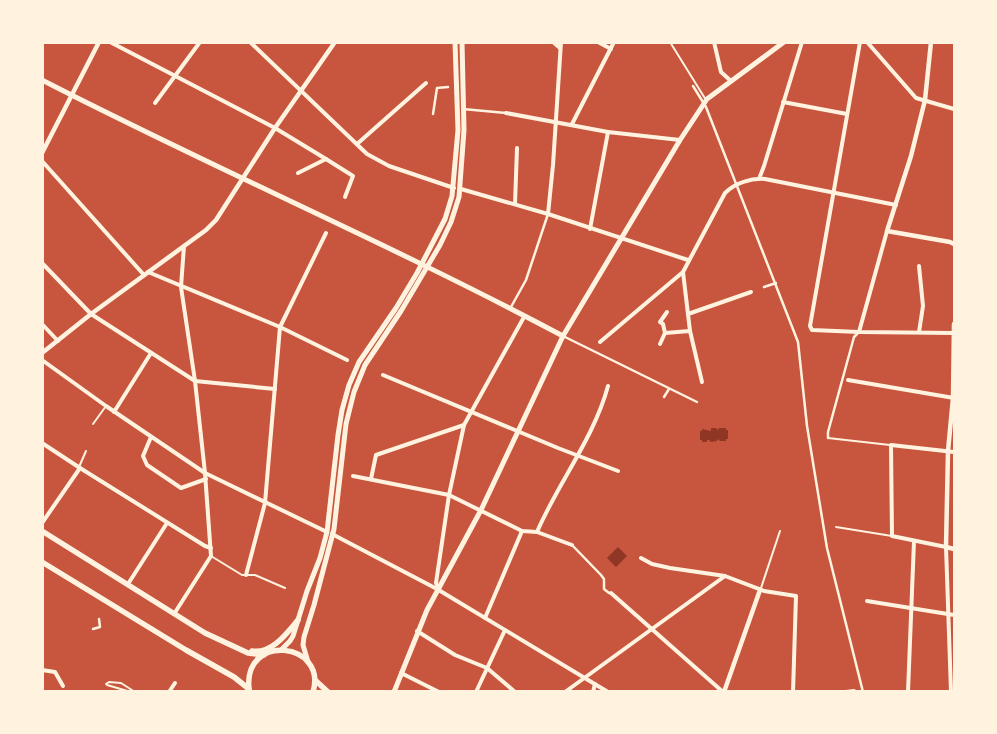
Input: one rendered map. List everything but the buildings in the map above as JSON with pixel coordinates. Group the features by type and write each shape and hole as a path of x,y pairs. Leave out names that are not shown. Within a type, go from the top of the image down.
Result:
{"main road":[{"path":"282,649 290,641 330,533 338,435 349,385 359,362 396,308 422,264 445,219 454,188 458,130 455,42"},
{"path":"313,692 315,680 302,645 314,605 330,533 346,424 354,392 364,365 401,311 451,222 461,189 464,130 462,42"},
{"path":"394,692 417,631 438,588 481,510 563,336 680,140 706,100 784,42"},
{"path":"42,80 242,179 422,264 563,336"},
{"path":"42,531 205,633 253,654 264,654"},
{"path":"42,562 186,650 234,677 249,690"},
{"path":"241,649 256,651 273,646 298,620"},
{"path":"249,690 251,670 264,654 282,649 295,652 308,662"},
{"path":"315,680 328,692"}],"street":[{"path":"42,153 99,42"},
{"path":"110,42 275,128 353,176 345,197"},
{"path":"155,103 200,42"},
{"path":"42,353 91,314 206,230 216,220 275,128 334,42"},
{"path":"553,42 560,48"},
{"path":"510,309 526,280 548,214 560,42"},
{"path":"598,42 611,49"},
{"path":"572,124 614,42"},
{"path":"714,42 721,72 731,81"},
{"path":"759,179 802,42"},
{"path":"860,42 810,323 812,330 954,333"},
{"path":"867,42 916,98 954,109"},
{"path":"828,438 828,432 845,380 854,337 859,332 887,231 911,156 925,100 931,42"},
{"path":"253,43 300,91 367,154 389,166 454,188"},
{"path":"357,144 426,84"},
{"path":"693,86 706,100 798,342 807,426 827,548 863,691 846,692"},
{"path":"433,114 437,88 448,87"},
{"path":"783,102 847,114"},
{"path":"463,110 506,113 608,132 680,140"},
{"path":"590,229 608,132"},
{"path":"515,204 517,148"},
{"path":"298,173 326,159"},
{"path":"42,161 146,273 280,327 347,360"},
{"path":"600,342 683,272 725,193 737,184 759,179 896,205"},
{"path":"461,189 548,214 688,260"},
{"path":"887,231 954,244"},
{"path":"246,575 265,502 280,327 326,233"},
{"path":"174,614 211,556 206,479 195,381 181,286 184,246"},
{"path":"42,263 91,314 195,381 275,389"},
{"path":"919,266 923,306 919,332"},
{"path":"683,272 690,331 702,382"},
{"path":"764,287 776,283"},
{"path":"688,314 751,292"},
{"path":"660,344 665,334 663,324 660,322 666,312"},
{"path":"438,588 436,583 449,496 464,425 524,317"},
{"path":"42,324 58,341"},
{"path":"951,692 946,547 948,451 954,398 954,324"},
{"path":"665,334 690,331"},
{"path":"563,336 697,402"},
{"path":"114,412 150,353"},
{"path":"42,360 114,412 205,472 438,588 608,692"},
{"path":"383,375 618,470"},
{"path":"845,380 954,398"},
{"path":"536,532 604,402 608,386"},
{"path":"664,397 669,389"},
{"path":"371,479 376,456 464,425"},
{"path":"151,437 143,456 147,465 181,488 206,479"},
{"path":"42,443 79,468 211,548"},
{"path":"954,452 890,445 892,536 954,549"},
{"path":"42,523 79,468"},
{"path":"353,476 449,496 522,531 536,532 572,545 601,574 604,580 604,589 611,593 724,692 760,590"},
{"path":"128,584 166,522"},
{"path":"485,618 522,531"},
{"path":"908,692 914,541"},
{"path":"641,558 660,566 725,576 760,590 796,596 793,692"},
{"path":"565,692 725,576"},
{"path":"867,601 954,615"},
{"path":"93,629 100,627 99,619"},
{"path":"476,692 505,630"},
{"path":"417,631 455,655 487,668 515,692"},
{"path":"42,670 54,672 62,686"},
{"path":"401,673 439,692"},
{"path":"170,692 175,683"},
{"path":"593,692 596,684"}],"lane":[{"path":"670,42 706,100"},
{"path":"92,424 106,406"},
{"path":"828,438 890,445"},
{"path":"79,468 86,451"},
{"path":"836,527 892,536"},
{"path":"760,590 780,531"},
{"path":"211,556 237,572 255,575 285,588"},
{"path":"131,692 106,684 109,682 121,683 135,692"}],"shaded area":[{"path":"711,428 718,430 719,428 726,428 728,430 728,439 726,441 718,439 717,441 711,442 707,440 707,442 702,442 700,440 700,431 702,429 711,431"},
{"path":"618,547 627,556 616,567 607,558"}]}
